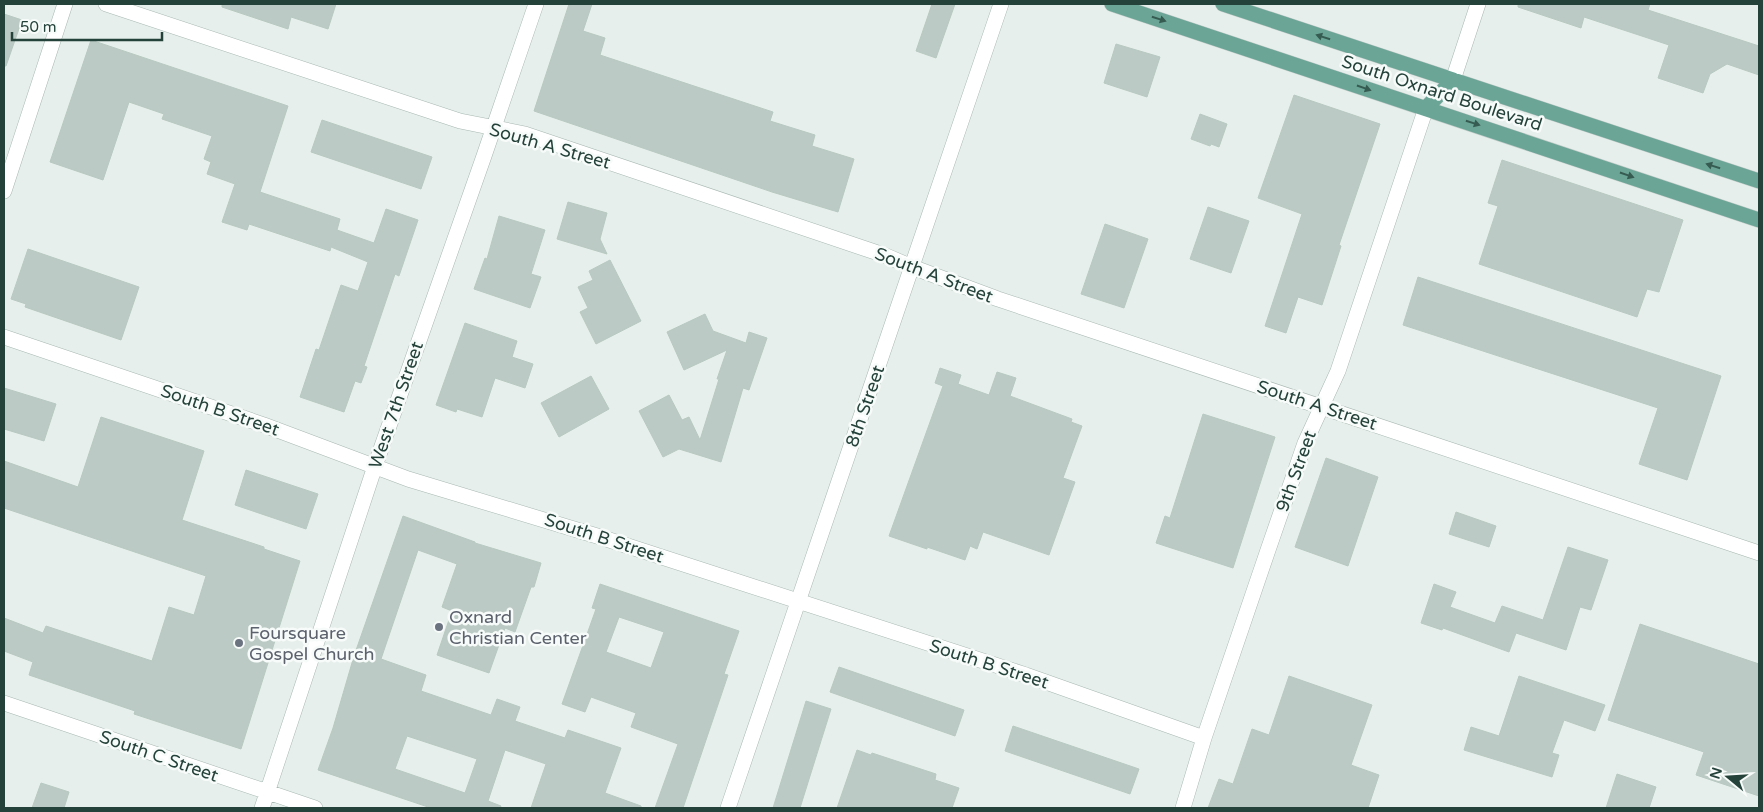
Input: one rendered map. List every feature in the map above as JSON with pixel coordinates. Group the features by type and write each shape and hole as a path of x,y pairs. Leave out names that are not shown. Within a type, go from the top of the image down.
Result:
{"main road":[{"name":"South Oxnard Boulevard","path":"1112,4 1759,220"},
{"name":"South Oxnard Boulevard","path":"1223,4 1759,181"},
{"path":"1426,108 1453,80"}],"street":[{"path":"4,191 65,4"},
{"name":"South A Street","path":"106,4 460,121 525,134 884,255 998,299 1759,553"},
{"name":"West 7th Street","path":"262,808 375,466 536,4"},
{"name":"8th Street","path":"728,808 1000,4"},
{"path":"1453,80 1478,4"},
{"name":"9th Street","path":"1183,808 1204,738 1305,443 1338,371 1426,108"},
{"name":"South B Street","path":"4,337 264,425 408,479 589,533 1026,675 1204,738"},
{"name":"South C Street","path":"4,703 315,808"}],"building":[{"path":"222,4 336,4 328,29 291,17 288,29 222,7"},
{"path":"569,4 592,4 583,31 605,38 600,55 773,112 770,121 815,135 812,146 854,159 838,212 772,192 534,111"},
{"path":"932,4 955,4 936,58 916,51"},
{"path":"1518,4 1650,4 1648,10 1759,46 1759,75 1727,64 1710,74 1703,93 1658,78 1669,45 1584,17 1581,28 1518,7"},
{"path":"4,14 22,20 6,66 4,66"},
{"path":"91,40 288,106 260,192 340,219 337,230 374,243 386,209 418,220 399,276 395,274 364,366 367,367 361,383 355,381 344,412 300,397 316,349 319,350 341,285 358,291 368,262 331,247 330,251 249,224 247,230 222,222 235,184 207,174 211,162 204,159 212,136 162,119 164,114 129,102 103,180 50,162"},
{"path":"1116,44 1160,57 1147,97 1104,83"},
{"path":"1294,95 1380,124 1339,245 1341,246 1322,305 1298,297 1286,333 1265,326 1302,214 1258,198"},
{"path":"1200,114 1227,124 1219,147 1211,144 1210,146 1191,139"},
{"path":"322,120 432,157 421,189 311,152"},
{"path":"1502,160 1683,220 1659,292 1647,289 1637,317 1479,264 1498,206 1488,203"},
{"path":"568,202 607,213 600,239 607,254 557,239"},
{"path":"1208,207 1249,221 1231,273 1190,259"},
{"path":"499,216 545,230 531,274 541,277 530,308 474,289 485,258 487,259"},
{"path":"1105,224 1148,239 1124,308 1081,294"},
{"path":"28,249 139,287 121,340 25,307 26,304 11,299"},
{"path":"610,260 641,321 596,344 580,312 588,308 578,287 593,280 589,271"},
{"path":"1418,277 1721,376 1687,480 1639,464 1658,408 1403,325"},
{"path":"705,314 713,331 746,343 749,332 767,338 749,390 743,388 721,462 679,449 663,457 639,411 669,395 682,420 689,417 700,440 727,350 684,370 667,332"},
{"path":"465,323 517,341 512,357 533,364 525,388 495,378 482,417 457,409 456,412 436,405"},
{"path":"940,368 961,375 958,384 989,395 997,372 1016,378 1010,396 1072,419 1071,422 1082,426 1063,478 1075,482 1049,555 983,532 977,549 970,546 965,560 889,536 943,386 935,383"},
{"path":"591,376 609,409 559,437 541,403"},
{"path":"4,388 56,404 44,441 4,429"},
{"path":"1203,414 1275,437 1233,568 1156,543 1165,516 1170,518"},
{"path":"101,417 204,451 182,520 300,561 241,749 134,714 135,711 29,675 33,662 4,651 4,618 43,633 46,626 152,661 169,607 194,615 206,576 4,508 4,461 78,487"},
{"path":"1326,458 1378,477 1348,566 1295,547"},
{"path":"246,470 318,494 306,529 235,505"},
{"path":"1456,512 1496,526 1489,547 1449,534"},
{"path":"403,516 475,543 541,563 534,587 531,587 515,632 505,628 489,673 437,655 452,611 442,607 457,564 418,550 381,659 426,675 421,691 491,715 497,699 520,707 515,721 565,738 568,730 621,748 605,793 641,806 641,808 531,808 546,764 505,750 488,801 501,806 500,808 431,808 318,770 333,728 354,656","holes":["407,736 477,759 465,793 395,769"]},
{"path":"1568,547 1608,560 1591,610 1580,607 1566,650 1516,633 1509,652 1443,628 1442,630 1421,623 1434,584 1456,592 1450,607 1495,623 1502,606 1543,620"},
{"path":"600,584 739,631 724,674 728,675 683,808 655,808 678,744 631,727 636,713 591,697 585,712 562,704 596,609 592,608","holes":["619,617 664,632 651,668 606,652"]},
{"path":"1640,624 1759,664 1759,796 1696,775 1704,752 1608,720"},
{"path":"839,667 964,710 955,736 830,692"},
{"path":"1289,676 1372,705 1351,765 1379,775 1368,808 1208,808 1219,779 1233,784 1252,729 1269,735"},
{"path":"1519,676 1605,705 1595,731 1564,720 1552,753 1559,755 1552,777 1464,750 1471,727 1499,736"},
{"path":"806,701 831,709 800,808 773,808"},
{"path":"1013,726 1139,769 1130,794 1005,751"},
{"path":"857,750 936,774 935,780 959,788 952,808 837,808"},
{"path":"1617,774 1656,787 1649,808 1606,808"},
{"path":"41,783 69,792 64,808 32,808"}],"place":[{"name":"Oxnard Christian Center","path":"439,627"},
{"name":"Foursquare Gospel Church","path":"239,643"}]}
